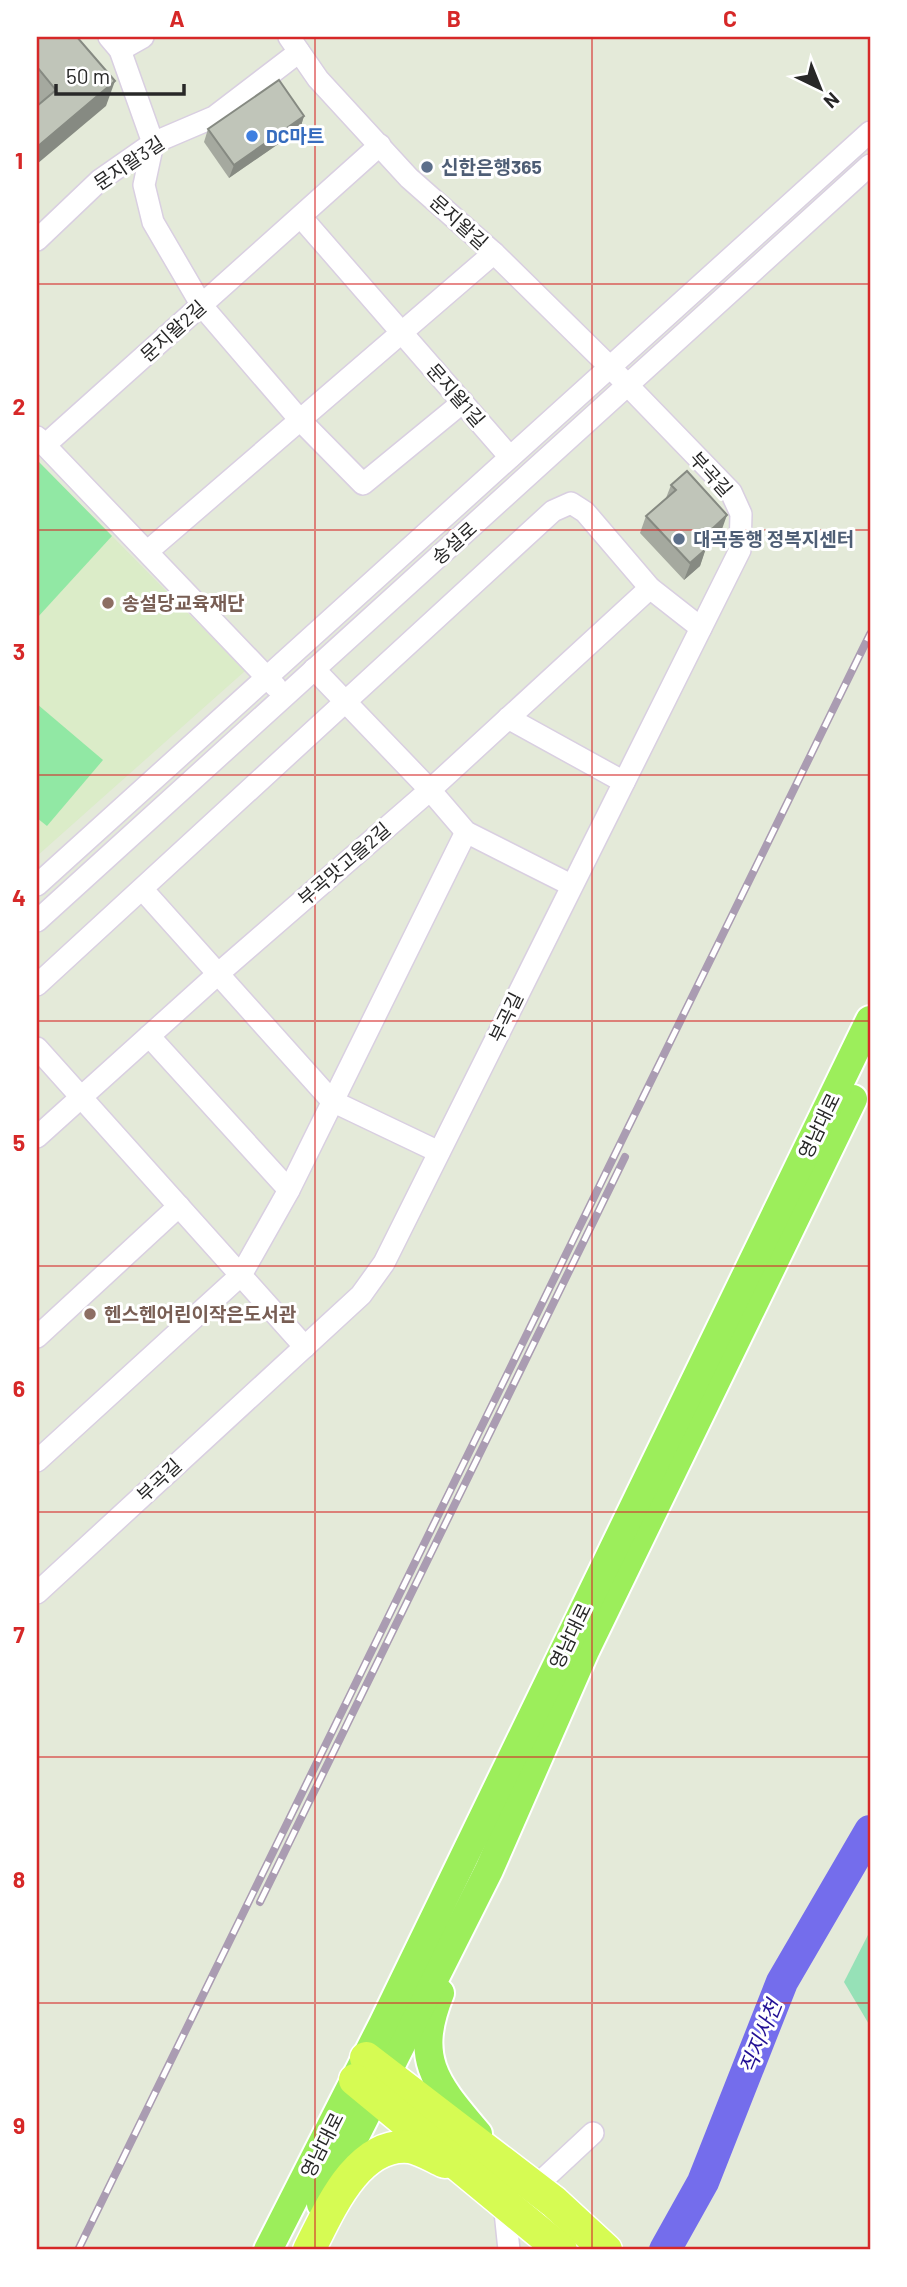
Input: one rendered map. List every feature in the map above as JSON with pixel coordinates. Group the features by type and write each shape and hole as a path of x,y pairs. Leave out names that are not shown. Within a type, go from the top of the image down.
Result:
{"highway":[{"path":"370,2076 495,2155 545,2195 606,2250"},
{"path":"370,2076 473,2178 550,2241"},
{"path":"309,2250 332,2206 352,2177 371,2157 389,2150 409,2147 432,2155 473,2178"}],"main road":[{"name":"영남대로","path":"298,2250 370,2076 870,1020"},
{"name":"영남대로","path":"268,2250 489,1870 585,1651 862,1098 870,1065"},
{"path":"489,1870 437,2000 427,2042 429,2063 439,2085 495,2155"}],"street":[{"path":"143,37 115,43 153,143 144,185 153,222 202,306 300,420 363,484 463,402"},
{"name":"문지왈3길","path":"37,240 100,180 153,143 214,117 294,44"},
{"name":"문지왈길","path":"294,44 318,79 410,178 494,253 611,368"},
{"name":"송설로","path":"37,885 870,132"},
{"name":"문지왈2길","path":"41,441 202,306 380,145"},
{"name":"송설로","path":"37,920 870,165"},
{"path":"301,217 402,332"},
{"path":"148,551 494,253"},
{"name":"문지왈1길","path":"402,332 510,457"},
{"name":"부곡길","path":"37,1593 361,1295 384,1263 740,550 741,514 731,492 611,368"},
{"path":"41,441 284,696"},
{"path":"37,985 553,511 571,503 585,512 650,588 701,628"},
{"name":"부곡맛고을2길","path":"37,1137 219,972 430,790 650,588"},
{"path":"314,669 430,790 466,832 571,885"},
{"path":"508,718 624,782"},
{"path":"38,1459 241,1275 289,1190 466,832"},
{"path":"142,890 219,972 332,1101 439,1152"},
{"path":"149,1036 289,1190"},
{"path":"37,1048 305,1347"},
{"path":"37,1337 179,1206"},
{"path":"545,2195 593,2133"},
{"path":"504,2202 509,2250"}],"shaded area":[{"name":"송설당교육재단","path":"37,460 245,671 37,856"}],"green space":[{"path":"37,460 112,536 37,618"},
{"path":"37,704 103,760 47,826 37,818"},
{"path":"870,1931 870,2026 844,1982"}],"building":[{"path":"37,37 77,37 115,81 37,147 37,106 56,90 37,67"},
{"name":"DC마트","path":"279,80 304,116 234,165 208,129"},
{"name":"대곡동행 정복지센터","path":"687,471 727,515 712,529 710,536 699,541 706,549 690,563 646,516 676,490 671,485"}],"waterway":[{"name":"직지사천","path":"665,2250 703,2182 782,1982 870,1831"}],"railway":[{"path":"78,2250 870,634"},
{"path":"260,1902 625,1157"}],"place":[{"name":"DC마트","path":"252,136"},
{"name":"신한은행365","path":"427,167"},
{"name":"대곡동행 정복지센터","path":"679,539"},
{"name":"송설당교육재단","path":"108,603"},
{"name":"헨스헨어린이작은도서관","path":"90,1314"}]}
